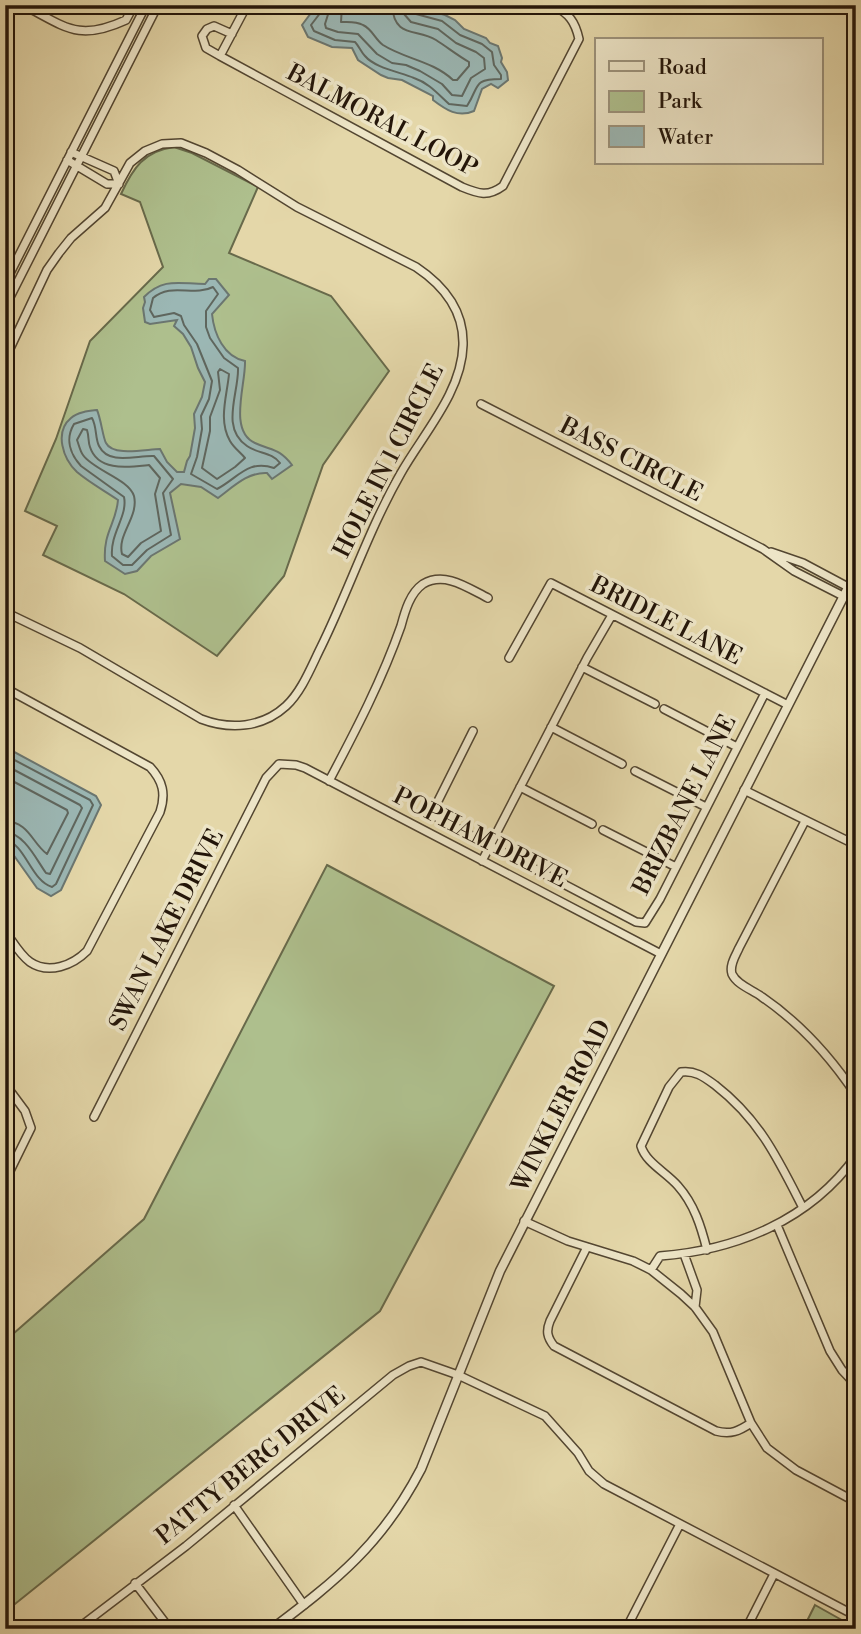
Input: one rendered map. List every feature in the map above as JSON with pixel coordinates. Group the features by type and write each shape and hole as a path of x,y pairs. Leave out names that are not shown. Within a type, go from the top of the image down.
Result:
{"street":[{"path":"23,5 79,32 93,32 126,20 134,5"},
{"path":"5,283 146,5"},
{"path":"5,307 158,5"},
{"path":"232,34 214,26 207,29 202,36 203,43 206,48 220,56 232,34 247,5"},
{"name":"BALMORAL LOOP","path":"220,56 449,181 481,195 494,193 503,186 579,39 575,23 565,12 553,5"},
{"name":"HOLE IN 1 CIRCLE","path":"5,359 47,270 59,253 71,238 105,208 124,171 137,157 153,146 171,142 190,146 238,170 297,207 430,276 448,295 457,312 463,339 460,366 445,399 384,504 336,615 299,691 286,706 271,717 239,727 219,725 201,719 80,648 5,611"},
{"path":"67,160 107,184 118,184 114,172 71,152"},
{"name":"BASS CIRCLE","path":"481,404 763,549 794,571 844,596"},
{"name":"BASS CIRCLE","path":"763,549 803,562 848,587"},
{"name":"WINKLER ROAD","path":"272,1629 363,1554 395,1514 421,1469 495,1283 524,1221 856,572"},
{"path":"329,781 380,682 408,605 417,590 432,581 450,580 488,598"},
{"name":"BRIDLE LANE","path":"509,658 551,583 788,705"},
{"path":"482,860 582,667 612,615"},
{"path":"582,667 655,704"},
{"path":"5,688 150,767 161,781 164,795 160,812 81,958 66,966 39,967 28,961 5,931"},
{"name":"BRIZBANE LANE","path":"489,845 632,919 645,923 765,693"},
{"path":"664,709 737,747"},
{"path":"551,727 622,764"},
{"path":"473,731 434,809 436,817 489,845"},
{"name":"POPHAM DRIVE","path":"279,764 296,765 329,781 661,954"},
{"name":"SWAN LAKE DRIVE","path":"94,1117 266,778 279,764"},
{"path":"635,771 706,807"},
{"path":"520,787 592,824"},
{"path":"744,790 856,845"},
{"path":"805,821 739,948 732,966 733,975 741,984 764,998 807,1033 856,1095"},
{"path":"603,830 676,867"},
{"path":"707,1250 699,1221 685,1195 644,1156 641,1146 669,1087 681,1072 690,1071 706,1079 746,1113 772,1146 803,1208"},
{"path":"5,1084 25,1111 31,1128 5,1181"},
{"path":"651,1270 660,1256 707,1250 745,1240 777,1225 803,1208 853,1167 856,1156"},
{"path":"524,1221 651,1270 695,1307 713,1332 761,1441 781,1460 856,1502"},
{"path":"777,1225 830,1351 856,1385"},
{"path":"587,1247 547,1329 548,1339 554,1346 716,1431 726,1434 751,1423"},
{"path":"684,1254 697,1290 695,1307"},
{"name":"PATTY BERG DRIVE","path":"77,1629 186,1546 393,1375 421,1362 458,1375 545,1416 595,1477 612,1489 856,1616"},
{"path":"234,1505 304,1605"},
{"path":"626,1629 680,1524"},
{"path":"746,1629 774,1574"},
{"path":"135,1583 170,1629"}],"green space":[{"path":"174,147 192,153 258,187 229,253 331,296 389,371 323,465 284,576 217,656 124,594 43,555 57,526 25,511 56,439 90,341 163,267 140,202 121,194 141,162 155,152"},
{"path":"327,865 554,986 380,1311 5,1612 5,1341 144,1219"},
{"path":"815,1605 856,1628 856,1629 803,1629"}],"water":[{"path":"317,5 411,5 445,15 464,29 498,46 508,80 498,88 491,84 482,89 474,111 463,114 452,112 433,100 433,96 402,80 381,75 358,60 352,48 332,47 308,37 302,25"},
{"path":"209,279 216,279 229,295 212,314 221,344 231,355 245,361 240,406 242,428 247,437 255,443 279,453 292,465 272,479 267,473 247,477 218,498 201,487 181,484 170,493 180,539 151,556 137,571 125,574 105,561 106,543 118,500 72,467 62,445 63,431 74,416 97,410 105,441 110,447 123,451 160,449 177,472 184,472 195,428 194,414 205,382 191,347 174,326 177,320 150,324 145,322 144,297 165,284 205,284"},
{"path":"5,747 96,796 101,805 61,890 51,896 37,888 5,843"}]}
